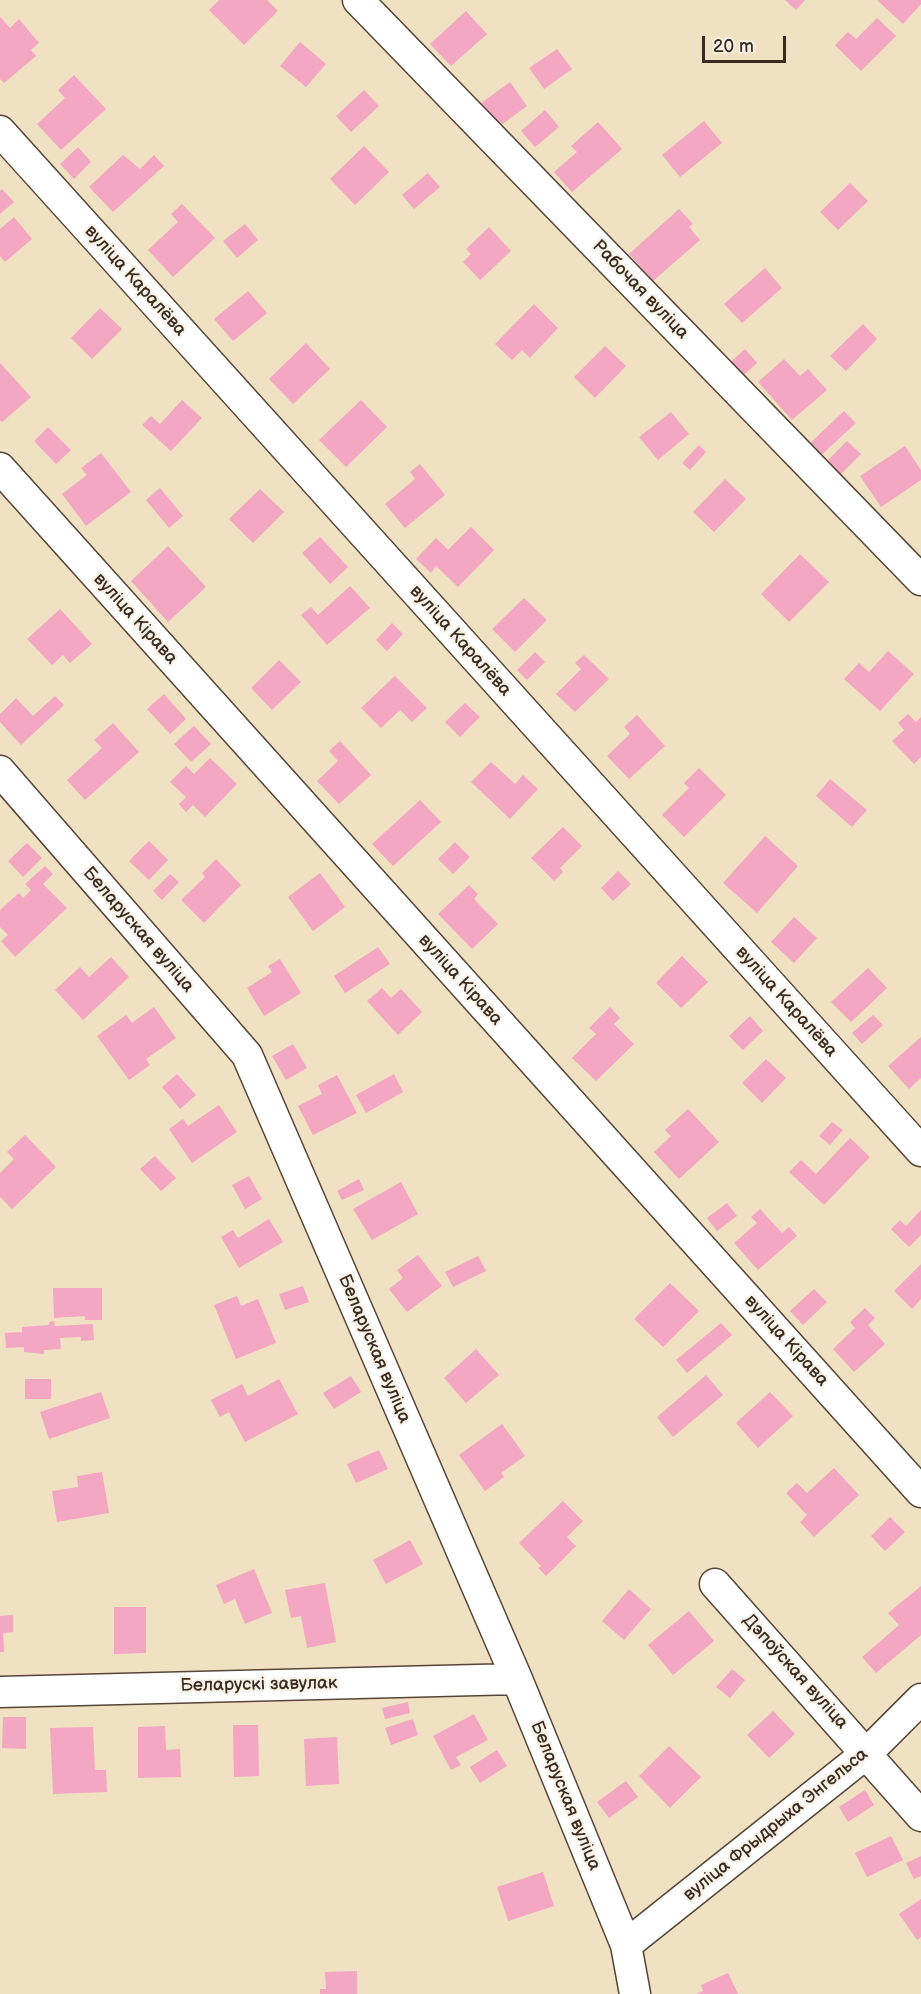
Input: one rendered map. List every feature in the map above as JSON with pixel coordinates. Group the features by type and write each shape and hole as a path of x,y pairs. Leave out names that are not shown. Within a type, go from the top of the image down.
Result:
{"street":[{"name":"Рабочая вуліца","path":"358,0 921,580"},
{"name":"вуліца Каралёва","path":"0,132 921,1151"},
{"name":"вуліца Кірава","path":"0,468 921,1492"},
{"name":"Беларуская вуліца","path":"0,771 247,1055 517,1679 626,1945 635,1994"},
{"name":"Дэпоўская вуліца","path":"715,1584 921,1816"},
{"name":"Беларускі завулак","path":"0,1692 517,1679"},
{"name":"вуліца Фрыдрыха Энгельса","path":"626,1945 867,1753 921,1699"}],"building":[{"path":"219,0 267,0 278,11 244,45 209,10"},
{"path":"785,0 805,0 796,10"},
{"path":"877,0 921,0 921,4 903,24"},
{"path":"466,11 487,34 451,66 430,44"},
{"path":"0,17 10,28 19,19 39,43 31,50 36,56 4,83 0,79"},
{"path":"877,18 896,36 861,71 835,45 848,32 856,39"},
{"path":"300,42 326,64 306,87 280,66"},
{"path":"557,49 572,69 544,89 529,68"},
{"path":"74,75 106,109 61,150 37,124 65,98 58,90"},
{"path":"510,82 527,106 497,128 480,104"},
{"path":"364,90 379,106 351,132 336,116"},
{"path":"545,110 559,127 535,147 521,131"},
{"path":"704,121 722,143 680,177 662,155"},
{"path":"598,122 622,149 572,192 554,172 577,152 571,146"},
{"path":"364,146 389,172 355,205 330,179"},
{"path":"78,147 91,162 74,179 60,164"},
{"path":"123,155 140,169 154,155 164,166 113,212 89,187"},
{"path":"428,173 440,187 414,209 402,195"},
{"path":"850,183 868,201 838,230 820,212"},
{"path":"2,189 14,202 0,214 0,191"},
{"path":"182,204 215,238 173,277 148,250 178,222 171,214"},
{"path":"679,209 693,224 689,227 700,240 653,281 629,254"},
{"path":"14,217 32,239 5,262 0,256 0,229"},
{"path":"245,224 258,240 237,258 223,241"},
{"path":"489,227 511,251 480,280 463,262 471,254 466,249"},
{"path":"765,268 782,288 742,323 724,304"},
{"path":"248,291 267,313 233,341 214,319"},
{"path":"534,304 558,328 530,358 522,350 512,360 495,344"},
{"path":"100,308 122,329 92,359 71,338"},
{"path":"863,324 877,339 846,371 830,356"},
{"path":"306,343 330,369 293,404 269,379"},
{"path":"605,346 626,366 595,398 574,377"},
{"path":"745,349 757,363 738,380 725,367"},
{"path":"784,359 800,376 808,369 827,390 792,420 758,382"},
{"path":"0,363 31,397 2,422 0,421"},
{"path":"182,400 202,418 171,451 142,425 151,416 160,424"},
{"path":"361,400 387,427 346,467 319,440"},
{"path":"844,411 856,423 817,459 806,447"},
{"path":"671,412 689,434 658,460 639,437"},
{"path":"48,427 71,450 56,464 34,441"},
{"path":"847,441 861,454 835,480 821,467"},
{"path":"699,445 706,452 690,470 682,463"},
{"path":"905,446 921,470 921,480 881,507 860,476"},
{"path":"101,453 131,492 86,526 62,494 87,475 81,468"},
{"path":"420,464 445,495 405,528 385,504 415,479 410,472"},
{"path":"725,479 746,499 714,532 693,512"},
{"path":"160,488 183,516 169,528 146,500"},
{"path":"260,489 284,512 253,543 229,519"},
{"path":"471,527 494,550 458,587 436,566 431,573 416,559 436,538 448,550"},
{"path":"320,537 348,567 330,584 302,553"},
{"path":"168,546 206,587 168,622 131,581"},
{"path":"800,554 829,582 789,622 761,594"},
{"path":"350,586 370,608 327,645 301,615 311,607 318,615"},
{"path":"524,598 547,620 515,652 492,629"},
{"path":"60,609 92,644 70,663 63,655 52,665 27,639"},
{"path":"392,623 403,634 387,651 376,640"},
{"path":"888,651 914,674 880,711 844,679 859,663 869,672"},
{"path":"535,652 545,662 527,680 517,670"},
{"path":"584,655 609,679 575,712 556,694 581,669 575,663"},
{"path":"279,660 301,682 272,710 251,688"},
{"path":"395,676 427,708 412,722 400,710 381,728 361,708"},
{"path":"164,694 186,719 170,734 147,709"},
{"path":"55,696 64,705 21,745 0,722 0,714 16,698 33,716"},
{"path":"465,703 480,717 460,737 445,722"},
{"path":"908,714 916,722 921,717 921,757 914,764 892,741 904,730 898,723"},
{"path":"637,715 665,746 629,779 607,756 630,734 624,727"},
{"path":"113,723 139,752 85,800 67,780 102,748 94,740"},
{"path":"194,726 211,744 191,762 174,744"},
{"path":"340,741 371,775 339,804 317,781 338,761 329,751"},
{"path":"210,758 237,784 205,817 193,805 186,812 179,804 186,797 170,782 186,766 194,774"},
{"path":"491,762 515,784 523,775 538,789 510,819 471,782"},
{"path":"699,768 726,795 684,837 662,815 689,788 684,783"},
{"path":"830,779 867,810 852,827 816,796"},
{"path":"420,800 441,822 393,866 372,844"},
{"path":"563,827 582,846 560,868 563,872 554,881 531,858"},
{"path":"765,836 798,866 757,913 723,883"},
{"path":"149,841 168,860 149,880 129,861"},
{"path":"455,842 470,857 453,874 438,859"},
{"path":"27,843 42,858 23,877 8,861"},
{"path":"216,859 241,885 204,923 181,900 205,877 202,873"},
{"path":"45,866 53,874 43,884 67,908 15,957 1,941 8,935 0,927 0,910 19,893 23,898 31,890 25,884"},
{"path":"618,871 631,884 613,901 601,888"},
{"path":"320,873 345,907 313,931 288,897"},
{"path":"170,874 179,882 162,900 153,891"},
{"path":"469,885 478,894 474,899 498,924 472,949 438,914"},
{"path":"794,917 817,938 794,963 771,942"},
{"path":"378,947 390,964 345,993 334,976"},
{"path":"682,956 708,982 681,1008 656,983"},
{"path":"111,957 129,977 83,1020 55,990 80,967 89,977"},
{"path":"280,959 301,993 264,1016 247,988 272,972 268,966"},
{"path":"868,968 887,988 851,1022 831,1002"},
{"path":"382,988 391,998 401,989 422,1012 398,1035 367,1001"},
{"path":"154,1007 176,1038 146,1059 150,1065 129,1080 97,1036 126,1015 132,1023"},
{"path":"610,1007 620,1018 614,1024 634,1044 596,1081 572,1058 596,1034 589,1028"},
{"path":"873,1015 883,1025 862,1044 852,1033"},
{"path":"750,1016 763,1031 743,1050 729,1036"},
{"path":"921,1037 921,1078 909,1089 888,1066"},
{"path":"293,1044 307,1068 286,1080 272,1056"},
{"path":"766,1059 786,1078 762,1103 742,1083"},
{"path":"177,1074 196,1095 180,1109 162,1087"},
{"path":"394,1074 403,1092 366,1113 356,1095"},
{"path":"337,1075 357,1113 313,1135 298,1106 322,1094 318,1085"},
{"path":"219,1105 237,1132 192,1163 169,1129 183,1119 188,1126"},
{"path":"688,1109 719,1142 679,1179 654,1152 671,1136 665,1130"},
{"path":"832,1122 843,1130 830,1145 819,1136"},
{"path":"25,1135 56,1167 12,1209 0,1197 0,1173 14,1159 7,1152"},
{"path":"850,1138 870,1157 824,1205 789,1172 801,1160 816,1174"},
{"path":"155,1156 176,1178 161,1191 140,1169"},
{"path":"249,1176 262,1199 245,1209 232,1185"},
{"path":"359,1179 364,1190 342,1200 337,1191"},
{"path":"401,1182 418,1214 372,1240 353,1209"},
{"path":"727,1203 737,1216 717,1231 707,1218"},
{"path":"760,1209 782,1233 789,1227 797,1236 758,1270 734,1243 757,1223 751,1217"},
{"path":"921,1210 921,1235 909,1247 891,1229 900,1220 906,1226"},
{"path":"269,1219 283,1242 239,1268 221,1237 233,1230 238,1238"},
{"path":"418,1255 442,1286 407,1312 389,1289 403,1278 397,1270"},
{"path":"478,1256 486,1271 453,1287 445,1272"},
{"path":"921,1264 921,1299 912,1309 894,1291"},
{"path":"670,1283 699,1311 663,1347 634,1319"},
{"path":"303,1286 309,1302 285,1310 279,1294"},
{"path":"53,1288 102,1288 102,1320 85,1320 85,1316 54,1318"},
{"path":"814,1289 827,1302 803,1325 790,1311"},
{"path":"237,1296 241,1306 258,1299 276,1343 236,1359 214,1305"},
{"path":"865,1308 875,1318 868,1325 885,1344 854,1372 833,1349 855,1328 850,1322"},
{"path":"54,1321 55,1326 93,1324 94,1340 81,1341 81,1337 60,1338 61,1349 44,1350 44,1354 24,1352 24,1347 6,1348 5,1333 22,1332 22,1327 49,1325 49,1322"},
{"path":"721,1323 732,1335 687,1373 676,1360"},
{"path":"476,1349 499,1375 466,1403 444,1378"},
{"path":"706,1375 723,1395 673,1437 657,1417"},
{"path":"351,1376 361,1392 334,1409 323,1393"},
{"path":"25,1379 51,1379 51,1399 25,1399"},
{"path":"279,1379 298,1414 245,1442 229,1412 220,1417 211,1400 242,1384 248,1396"},
{"path":"101,1392 110,1418 49,1439 40,1412"},
{"path":"770,1392 793,1416 758,1448 736,1423"},
{"path":"502,1424 525,1456 501,1473 504,1477 485,1491 459,1455"},
{"path":"379,1450 388,1469 356,1483 347,1464"},
{"path":"834,1468 859,1495 814,1537 800,1522 807,1515 786,1493 797,1483 807,1493"},
{"path":"102,1472 109,1513 57,1522 52,1491 78,1487 77,1476"},
{"path":"563,1501 583,1521 567,1537 576,1546 546,1576 538,1568 541,1566 519,1543"},
{"path":"890,1517 905,1532 885,1551 871,1536"},
{"path":"410,1540 423,1564 386,1584 373,1560"},
{"path":"254,1569 272,1613 245,1624 235,1599 224,1604 216,1585"},
{"path":"325,1583 336,1642 307,1648 301,1616 291,1618 285,1590"},
{"path":"921,1586 921,1635 876,1673 862,1657 899,1625 888,1613"},
{"path":"629,1589 651,1609 624,1640 602,1621"},
{"path":"114,1607 146,1607 146,1653 114,1654"},
{"path":"689,1611 714,1641 673,1675 648,1645"},
{"path":"13,1615 13,1632 3,1633 4,1652 0,1652 0,1616"},
{"path":"732,1669 745,1680 730,1698 716,1687"},
{"path":"408,1702 410,1713 385,1719 382,1708"},
{"path":"773,1711 795,1734 769,1758 747,1735"},
{"path":"474,1714 488,1740 456,1757 461,1765 451,1770 433,1736"},
{"path":"3,1717 26,1717 26,1749 2,1748"},
{"path":"413,1719 418,1735 391,1745 385,1728"},
{"path":"233,1725 258,1725 259,1776 234,1777"},
{"path":"165,1726 166,1750 180,1749 181,1777 138,1778 138,1727"},
{"path":"93,1727 95,1770 106,1770 107,1792 53,1794 50,1728"},
{"path":"337,1737 339,1784 306,1786 304,1739"},
{"path":"669,1746 701,1777 670,1808 639,1776"},
{"path":"497,1750 507,1766 480,1783 470,1767"},
{"path":"626,1781 638,1797 609,1818 597,1802"},
{"path":"865,1790 874,1805 848,1822 839,1807"},
{"path":"891,1836 903,1860 867,1877 855,1853"},
{"path":"921,1856 921,1876 914,1879 906,1863"},
{"path":"543,1872 554,1906 508,1921 497,1887"},
{"path":"921,1899 921,1937 917,1940 899,1914"},
{"path":"357,1971 357,1994 320,1994 320,1989 326,1989 325,1972"},
{"path":"728,1973 738,1994 696,1994 703,1991 701,1985"}]}
